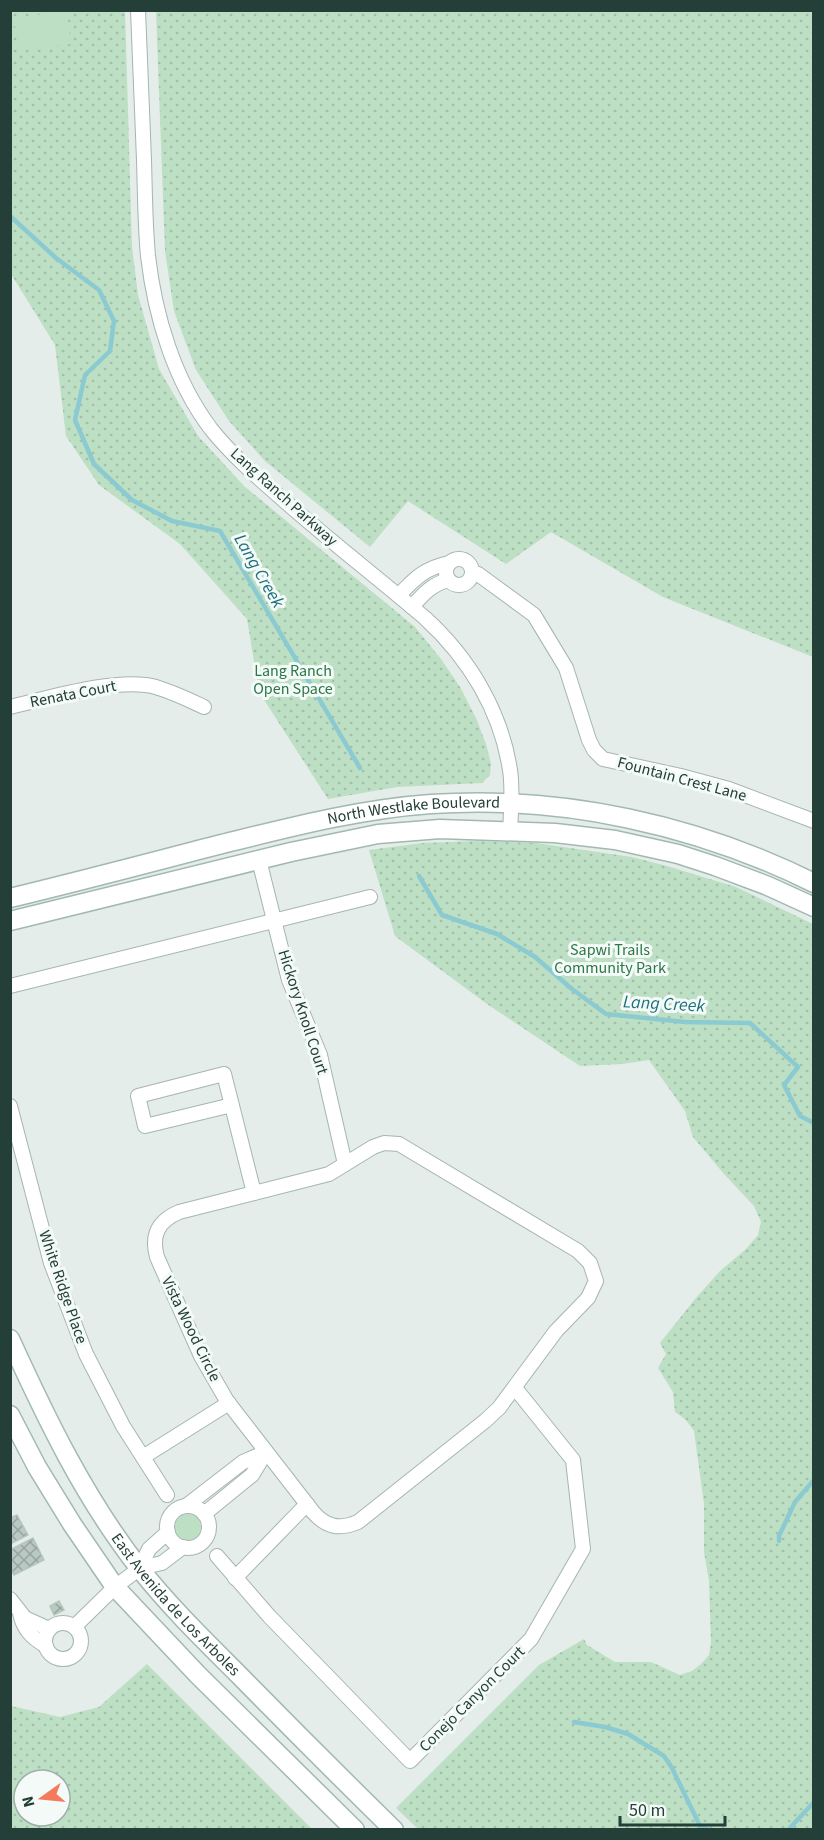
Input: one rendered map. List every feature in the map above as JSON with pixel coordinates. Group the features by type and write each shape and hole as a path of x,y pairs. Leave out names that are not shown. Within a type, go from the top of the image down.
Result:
{"main road":[{"name":"North Westlake Boulevard","path":"10,898 302,823 431,804 532,804 633,819 741,850 813,883"},
{"name":"North Westlake Boulevard","path":"10,921 259,860 378,834 440,829 555,833 615,840 678,854 768,886 813,907"},
{"name":"East Avenida de Los Arboles","path":"10,1339 65,1455 140,1568 181,1617 394,1830"},
{"name":"East Avenida de Los Arboles","path":"10,1415 37,1467 115,1587 198,1675 356,1830"}],"street":[{"name":"Lang Ranch Parkway","path":"138,10 148,255 156,305 168,347 181,376 212,429 232,451 299,514 399,595 445,636 460,655 489,702 498,725 510,771 510,831"},
{"name":"Fountain Crest Lane","path":"449,563 456,559 464,560 470,565 472,573 478,574 534,615 566,668 589,740 594,750 603,759 729,789 813,821"},
{"path":"399,595 427,569 449,563"},
{"path":"449,563 446,571 449,580 456,584 460,585 468,581 472,573"},
{"path":"412,607 434,585 449,580"},
{"name":"Renata Court","path":"10,707 128,684 150,686 176,693 204,707"},
{"name":"Hickory Knoll Court","path":"259,860 289,980 320,1055 345,1164"},
{"path":"10,986 370,897"},
{"path":"232,1105 145,1126 138,1095 224,1074 232,1105 254,1193"},
{"name":"White Ridge Place","path":"10,1106 51,1263 86,1354 123,1426 167,1495"},
{"name":"Vista Wood Circle","path":"384,1143 399,1144 578,1251 590,1263 596,1281 588,1298 556,1331 500,1408 358,1522 346,1527 335,1527 321,1521 229,1403 201,1356 154,1246 160,1225 169,1217 179,1212 254,1193 329,1174 384,1143"},
{"name":"Conejo Canyon Court","path":"217,1556 269,1616 410,1761 531,1639 583,1549 573,1460 515,1388"},
{"path":"142,1457 229,1403"},
{"path":"186,1506 194,1507 204,1514 209,1526 206,1538 196,1547 183,1547 173,1542 167,1526 172,1514 177,1509 186,1506 243,1462 266,1452"},
{"path":"204,1514 252,1475 266,1452"},
{"path":"235,1578 307,1504"},
{"path":"140,1568 149,1549 168,1532"},
{"path":"75,1627 115,1587 140,1568 162,1563 183,1547"},
{"path":"10,1599 25,1618 49,1629"},
{"path":"19,1611 23,1626 46,1646 53,1656 70,1657 79,1649 81,1643 75,1627 64,1623 49,1629 46,1635 46,1646"}],"green space":[{"name":"Lang Ranch Open Space","path":"11,11 125,11 132,247 138,295 159,369 198,436 244,486 415,627 441,659 460,687 486,744 491,764 490,775 482,783 397,787 328,799 259,692 247,619 180,544 99,485 66,436 55,345 11,274"},
{"path":"67,11 71,44 18,51 14,18"},
{"path":"156,11 813,11 813,657 663,597 551,532 506,564 408,501 370,547 265,461 229,421 196,370 174,311 165,251"},
{"name":"Sapwi Trails Community Park","path":"477,841 536,843 632,857 736,887 813,924 813,1829 418,1829 396,1808 539,1665 584,1639 587,1645 615,1662 651,1662 680,1675 692,1671 709,1655 711,1643 709,1581 704,1552 704,1504 694,1431 686,1420 675,1412 673,1392 658,1368 666,1354 660,1343 720,1271 746,1249 758,1235 761,1222 754,1206 693,1137 685,1111 649,1060 580,1066 487,1004 395,936 369,850 422,843"},
{"path":"188,1514 197,1518 201,1527 197,1536 188,1540 179,1536 175,1527 179,1518"},
{"path":"147,1664 312,1829 11,1829 11,1706 60,1717 99,1707"}],"building":[{"path":"17,1515 28,1535 10,1544 10,1518"},
{"path":"33,1538 44,1560 14,1575 10,1568 10,1550"},
{"path":"59,1601 64,1610 54,1615 50,1606"}],"waterway":[{"name":"Lang Creek","path":"10,216 56,258 99,290 114,321 110,351 85,375 75,420 94,464 132,500 172,521 220,531 360,768"},
{"name":"Lang Creek","path":"419,876 442,915 497,934 535,957 606,1014 685,1022 750,1023 798,1067 784,1085 800,1116 814,1123"},
{"name":"Lang Creek","path":"779,1541 779,1536 795,1502 814,1480"},
{"path":"574,1722 605,1727 628,1734 664,1756 700,1826 699,1830"},
{"name":"Lang Creek","path":"788,1830 814,1802"},
{"path":"700,1826 709,1830"}]}
